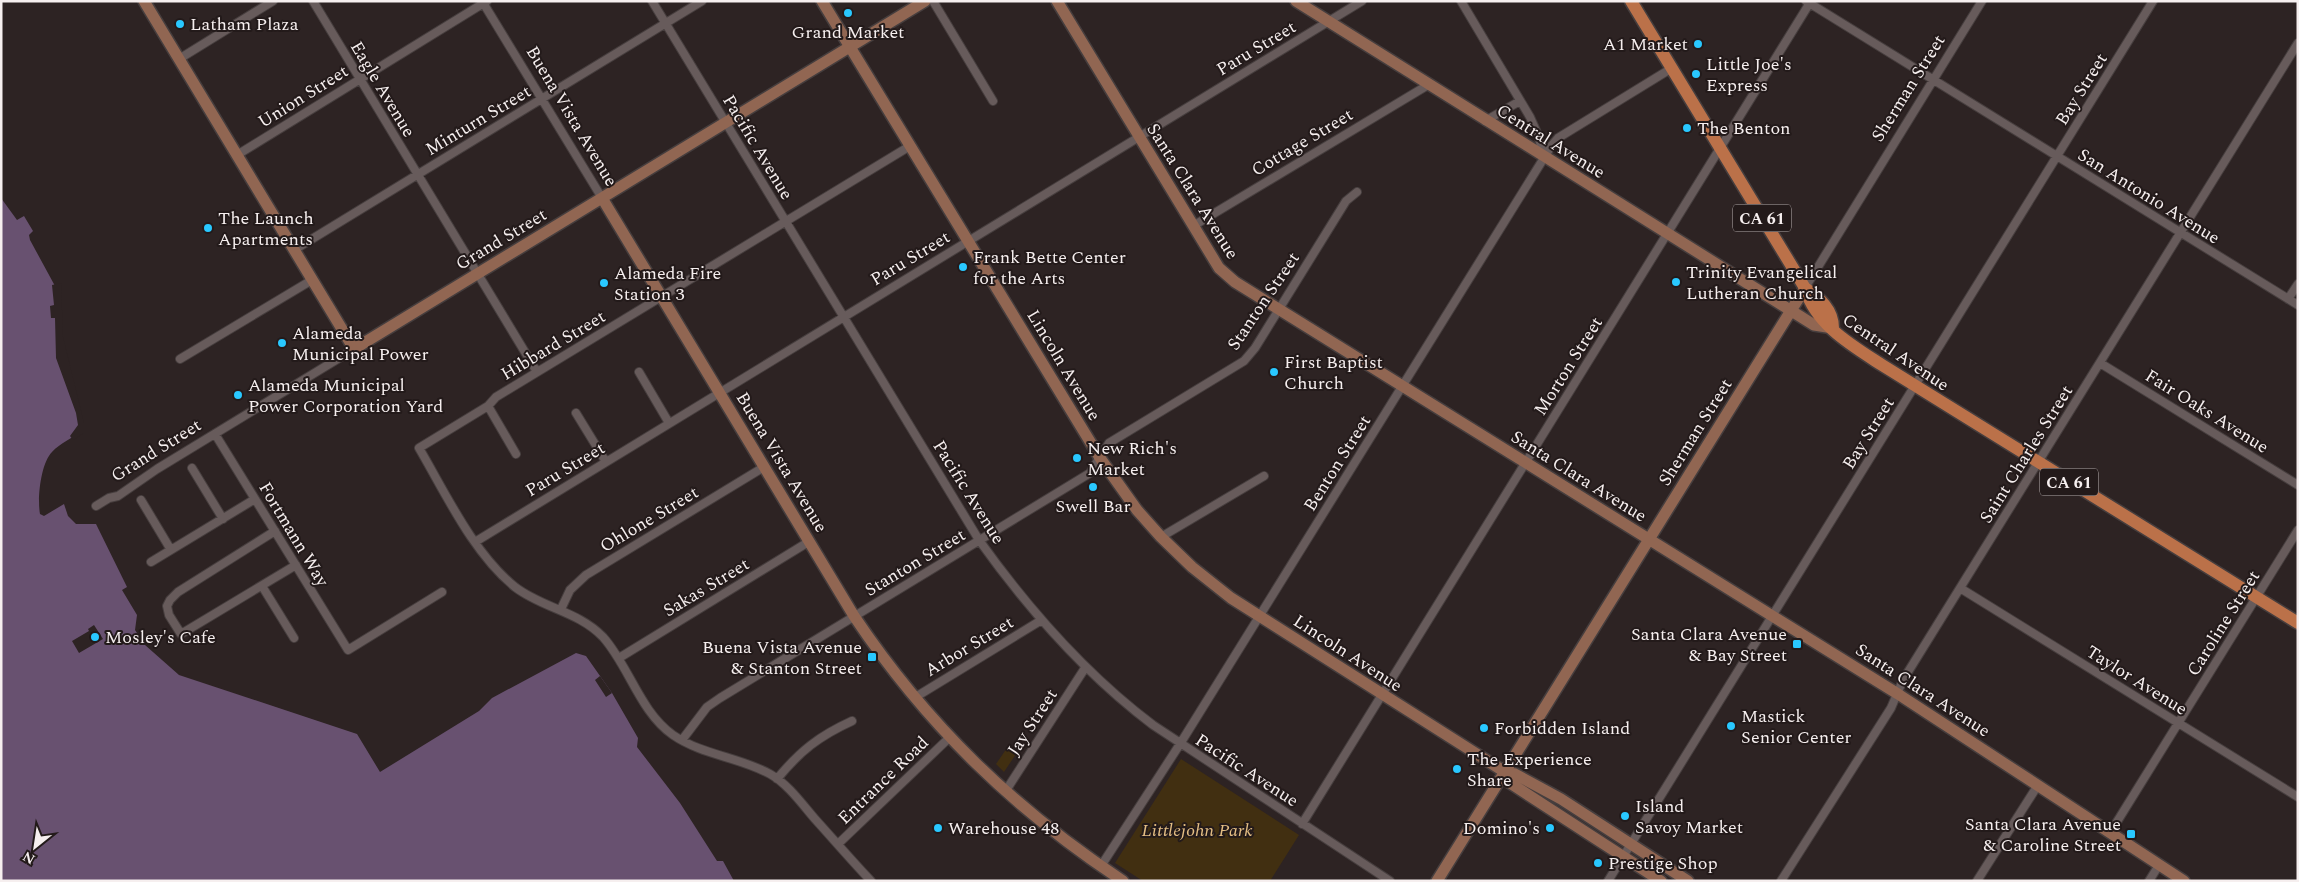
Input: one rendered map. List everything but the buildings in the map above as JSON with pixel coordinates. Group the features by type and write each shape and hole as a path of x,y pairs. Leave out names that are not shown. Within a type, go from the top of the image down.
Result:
{"main road":[{"name":"CA 61","path":"1631,1 1805,288 1818,297 1833,317 1833,328"},
{"name":"Central Avenue","path":"1833,328 1850,344 1915,386 2298,623"}],"street":[{"path":"144,1 354,349"},
{"path":"179,59 274,1"},
{"name":"Eagle Avenue","path":"312,1 537,372"},
{"name":"Pacific Avenue","path":"652,1 979,540 1040,621 1085,668 1124,703 1180,744 1390,881"},
{"name":"Minturn Street","path":"294,250 702,1"},
{"name":"Lincoln Avenue","path":"822,1 1100,458 1137,510 1161,537 1208,580 1259,617 1505,772 1515,774 1561,799 1688,881"},
{"name":"Grand Street","path":"96,506 109,498 118,496 157,469 926,1"},
{"path":"933,1 993,102"},
{"name":"Santa Clara Avenue","path":"1057,1 1193,226 1226,275 1278,310 1898,694 2184,881"},
{"name":"Central Avenue","path":"1296,1 1791,310 1814,324 1833,328"},
{"name":"Paru Street","path":"474,542 1362,1"},
{"path":"1461,1 1520,100 1538,135 1544,157"},
{"name":"Sherman Street","path":"1437,881 1982,1"},
{"name":"Bay Street","path":"1608,881 2153,1"},
{"name":"Union Street","path":"238,155 484,2"},
{"name":"Buena Vista Avenue","path":"484,2 854,616 892,671 949,738 1005,792 1058,835 1123,881"},
{"name":"San Antonio Avenue","path":"1809,2 1933,81 2298,305"},
{"name":"Morton Street","path":"1302,824 1668,234 1809,2"},
{"name":"Saint Charles Street","path":"1781,881 1891,708 1903,680 2298,43"},
{"name":"Benton Street","path":"1100,866 1180,744 1544,157 1558,138 1672,68"},
{"name":"Cottage Street","path":"1193,226 1428,85"},
{"path":"1486,121 1520,100"},
{"name":"Hibbard Street","path":"474,542 419,448 488,406 496,397 910,146"},
{"name":"Stanton Street","path":"682,740 707,707 1090,473 1109,443 1244,361 1346,200 1357,192"},
{"path":"180,359 312,280"},
{"path":"2288,299 2298,284"},
{"name":"Fair Oaks Avenue","path":"2100,363 2298,485"},
{"path":"639,372 669,423"},
{"path":"488,406 516,454"},
{"path":"576,413 606,462"},
{"name":"Fortmann Way","path":"215,434 348,650 442,592"},
{"name":"Ohlone Street","path":"561,609 570,590 586,575 764,467"},
{"path":"192,468 223,519"},
{"path":"1161,537 1264,476"},
{"path":"151,562 255,499"},
{"path":"141,500 171,550"},
{"name":"Caroline Street","path":"2110,833 2298,530"},
{"path":"275,532 178,592 170,600 167,606 169,615 181,634 296,565"},
{"name":"Sakas Street","path":"619,658 810,541"},
{"path":"474,542 488,561 516,588 590,625 619,658 658,721 671,734 702,750 747,763 777,779 871,881"},
{"path":"262,586 294,638"},
{"name":"Taylor Avenue","path":"1960,588 2298,797"},
{"name":"Arbor Street","path":"914,698 1040,621"},
{"name":"Jay Street","path":"1005,792 1085,668"},
{"path":"777,779 795,757 807,747 832,730 852,721"},
{"name":"Entrance Road","path":"838,844 949,738"},
{"name":"Lincoln Avenue","path":"1505,772 1510,784 1661,881"},
{"path":"1977,881 2038,785"},
{"path":"2149,881 2159,865"}],"green space":[{"path":"1007,748 1016,754 1004,772 996,764"},
{"name":"Littlejohn Park","path":"1181,759 1299,835 1270,881 1143,881 1115,863"}],"shaded area":[{"path":"1,198 17,220 24,216 33,231 29,235 30,240 55,286 59,284 60,337 82,431 59,446 48,457 41,481 40,514 44,516 64,504 68,516 76,524 96,524 127,587 122,590 137,615 135,630 145,645 179,675 357,734 380,772 479,711 492,698 576,653 586,656 612,693 638,738 637,747 680,803 717,861 723,861 734,881 1,881"}],"pier":[{"path":"61,283 63,337 84,423 84,433 73,440 70,436 78,425 76,413 56,358 55,318 51,318 50,306 54,305 52,285"},
{"path":"94,625 103,639 79,653 72,641 89,631 88,629"},
{"path":"600,676 612,693 606,697 595,680"}],"place":[{"name":"Grand Market","path":"848,13"},
{"name":"Latham Plaza","path":"180,24"},
{"name":"A1 Market","path":"1698,44"},
{"name":"Little Joe's Express","path":"1696,74"},
{"name":"The Benton","path":"1687,128"},
{"name":"The Launch Apartments","path":"208,228"},
{"name":"Frank Bette Center for the Arts","path":"963,267"},
{"name":"Trinity Evangelical Lutheran Church","path":"1676,282"},
{"name":"Alameda Fire Station 3","path":"604,283"},
{"name":"Alameda Municipal Power","path":"282,343"},
{"name":"First Baptist Church","path":"1274,372"},
{"name":"Alameda Municipal Power Corporation Yard","path":"238,395"},
{"name":"New Rich's Market","path":"1077,458"},
{"name":"Swell Bar","path":"1093,487"},
{"name":"Mosley's Cafe","path":"95,637"},
{"name":"Santa Clara Avenue & Bay Street","path":"1797,644"},
{"name":"Buena Vista Avenue & Stanton Street","path":"872,657"},
{"name":"Mastick Senior Center","path":"1731,726"},
{"name":"Forbidden Island","path":"1484,728"},
{"name":"The Experience Share","path":"1457,769"},
{"name":"Island Savoy Market","path":"1625,816"},
{"name":"Warehouse 48","path":"938,828"},
{"name":"Domino's","path":"1550,828"},
{"name":"Santa Clara Avenue & Caroline Street","path":"2131,834"},
{"name":"Prestige Shop","path":"1598,863"}]}
